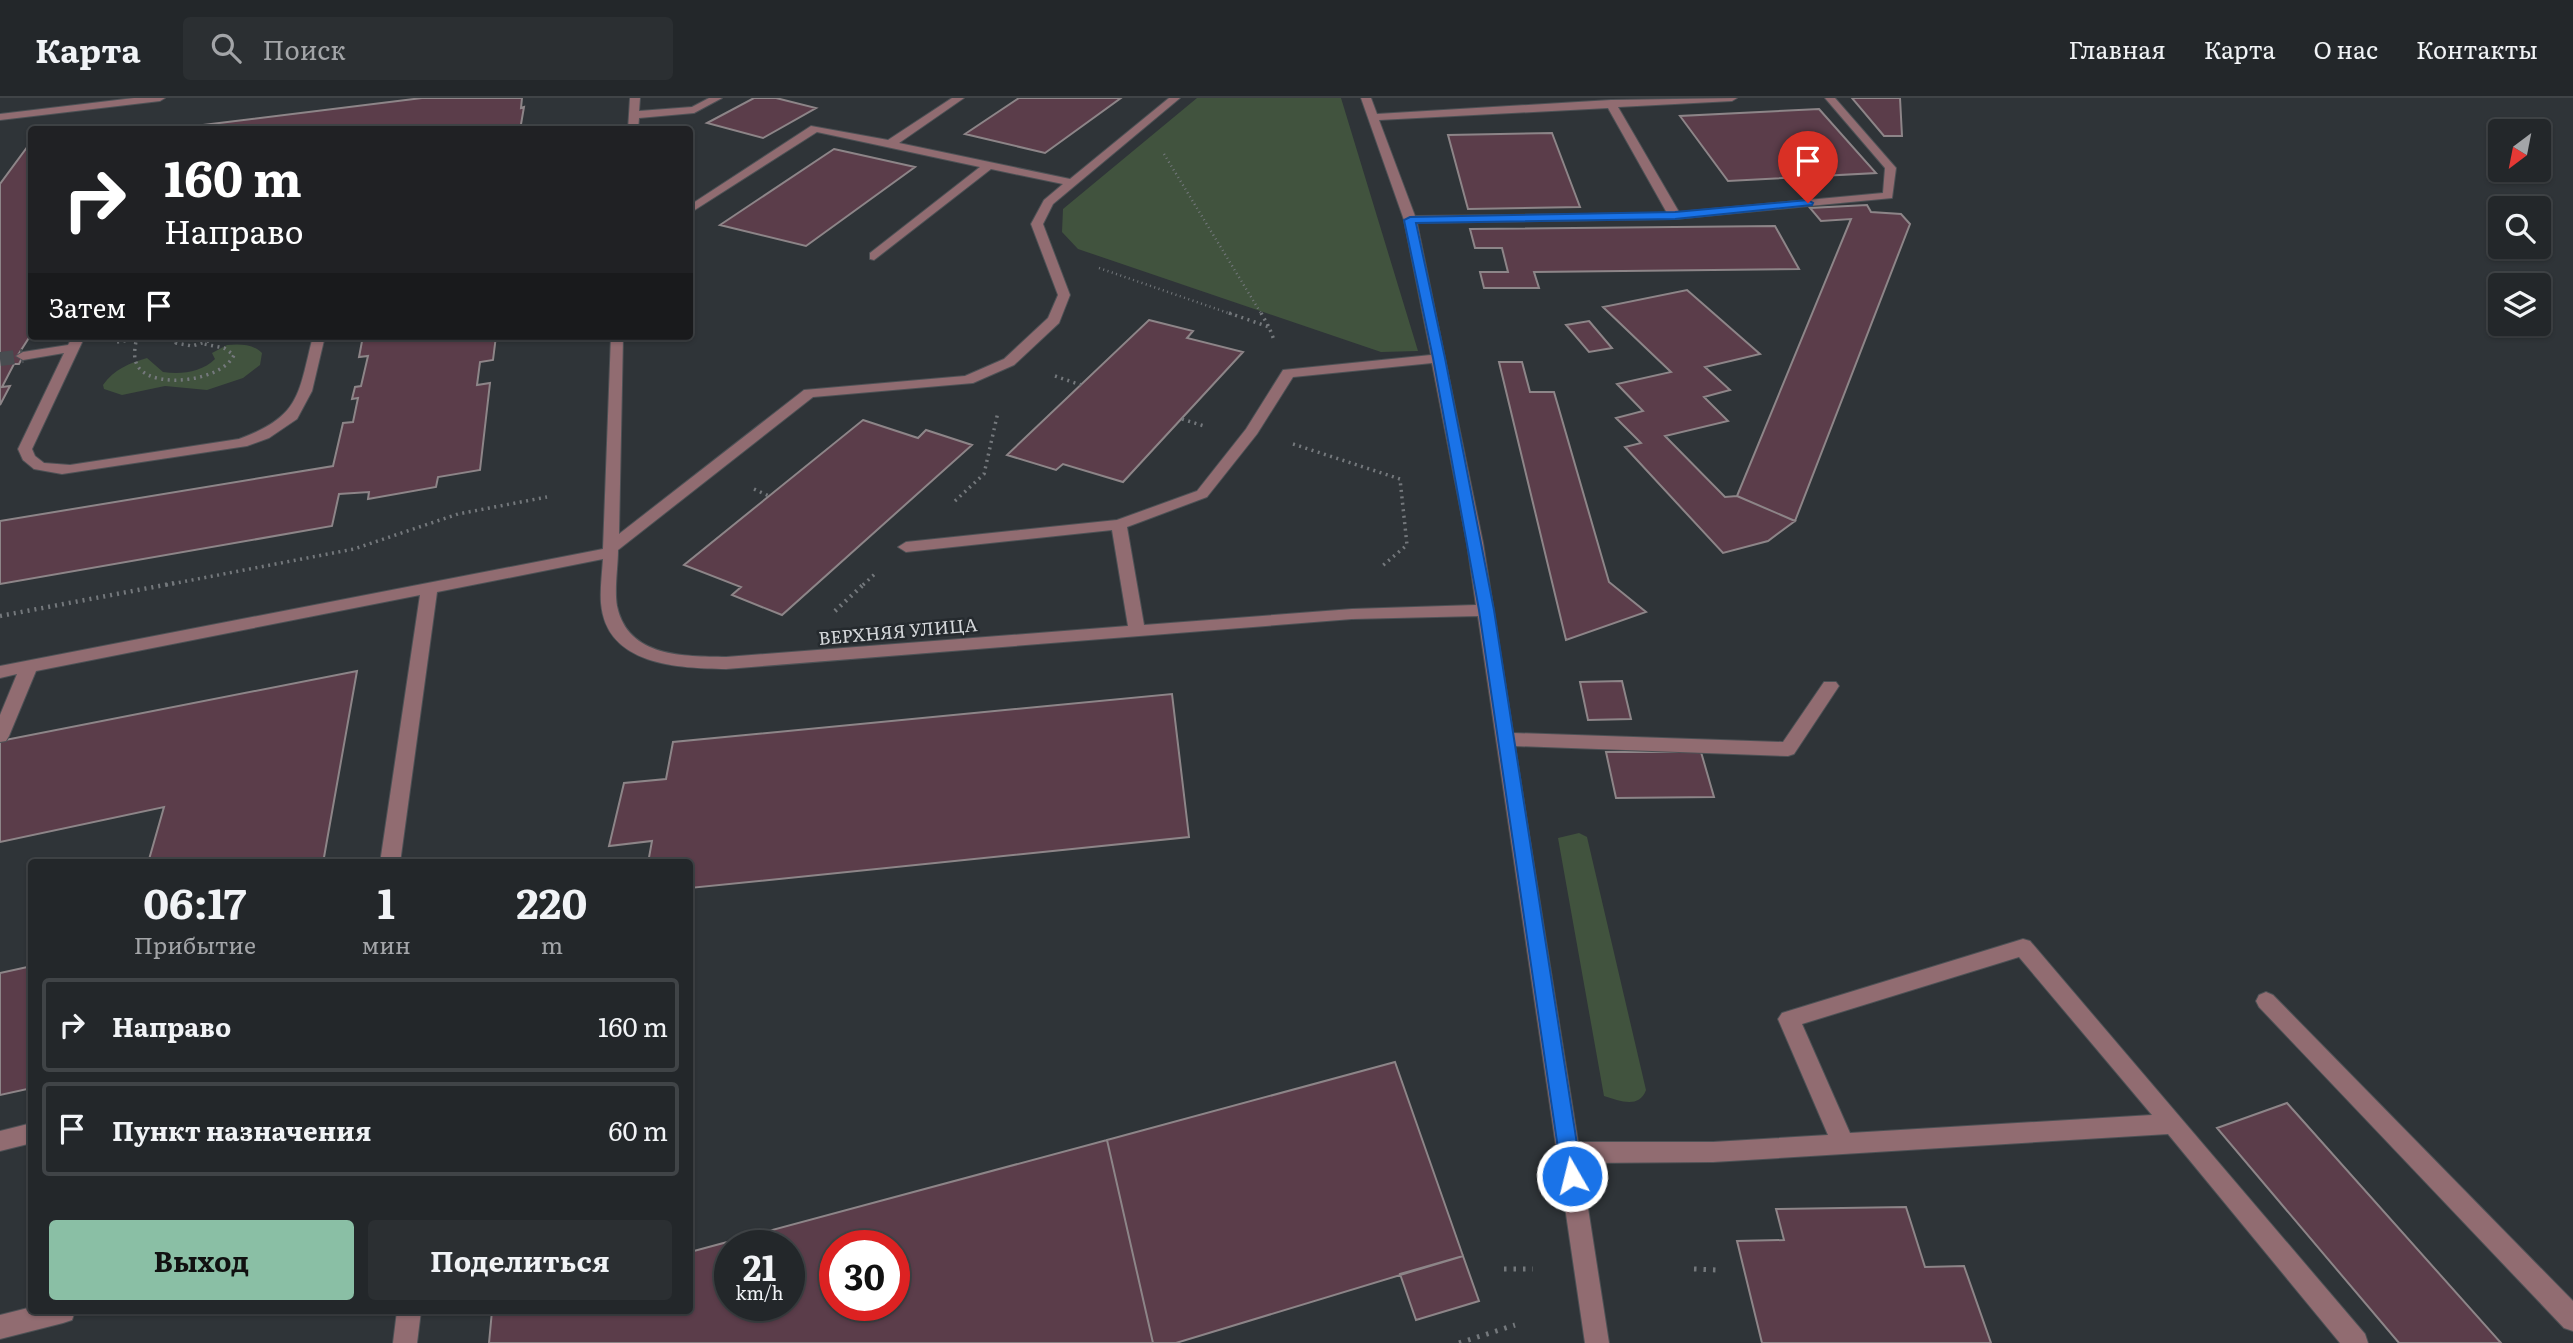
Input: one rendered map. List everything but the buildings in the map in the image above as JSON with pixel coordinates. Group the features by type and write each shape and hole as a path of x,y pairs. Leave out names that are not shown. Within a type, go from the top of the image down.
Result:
{"street":[{"path":"0,117 160,98"},
{"path":"633,126 635,98"},
{"path":"634,115 694,110 717,98"},
{"path":"890,144 959,98"},
{"path":"0,672 610,551 809,393 968,380 1009,362 1054,320 1064,295 1037,224 1048,202 1175,98"},
{"path":"1366,98 1410,220 1486,610 1597,1343"},
{"path":"1373,117 1732,98"},
{"path":"1410,220 1675,216 1888,195 1891,169 1830,98"},
{"path":"1611,103 1675,216"},
{"path":"693,208 815,128 1072,183"},
{"path":"874,256 989,165"},
{"path":"76,342 25,449 28,460 38,467 54,470 78,469 242,443 264,436 293,418 301,405 318,340"},
{"name":"ВЕРХНЯЯ УЛИЦА","path":"617,340 609,605 620,633 641,651 675,662 779,661 1352,614 1486,610"},
{"path":"23,356 76,342"},
{"path":"906,547 1119,525 1202,494 1252,431 1288,373 1439,358"},
{"path":"1119,525 1137,631"},
{"path":"391,859 429,589"},
{"path":"0,736 29,667"},
{"path":"1506,739 1788,749 1830,686"},
{"path":"1843,1144 1789,1019 2022,947 2356,1343"},
{"path":"2266,1001 2573,1319"},
{"path":"1569,1153 1713,1152 2173,1124"},
{"path":"0,1141 28,1134"},
{"path":"0,1327 51,1314"},
{"path":"405,1343 409,1314"}],"path":[{"path":"1145,123 1269,327 1288,373"},
{"path":"1046,250 1269,327"},
{"path":"136,340 134,356 139,366 153,376 171,381 210,375 233,359 234,355 224,348 204,344"},
{"path":"175,340 182,346 214,340"},
{"path":"779,661 984,474 1009,362"},
{"path":"1252,431 1400,479 1407,545 1381,567"},
{"path":"0,616 354,549 458,513 547,497"},
{"path":"1504,1269 1533,1269"},
{"path":"1694,1269 1717,1270"},
{"path":"1459,1343 1515,1325"}],"green space":[{"path":"1197,98 1341,98 1418,351 1381,352 1078,249 1062,232 1063,209"},
{"path":"227,345 255,348 262,353 260,365 243,378 207,390 165,386 122,395 104,389 103,385 112,375 134,362 147,358 163,372 191,372 210,363 215,359 212,353"},
{"path":"1579,833 1587,837 1646,1090 1639,1100 1634,1102 1604,1096 1558,838"}],"tunnel":[{"path":"0,359 23,356"}],"route":[{"path":"1572,1176 1475,543 1410,220 1675,216 1808,203"}]}
